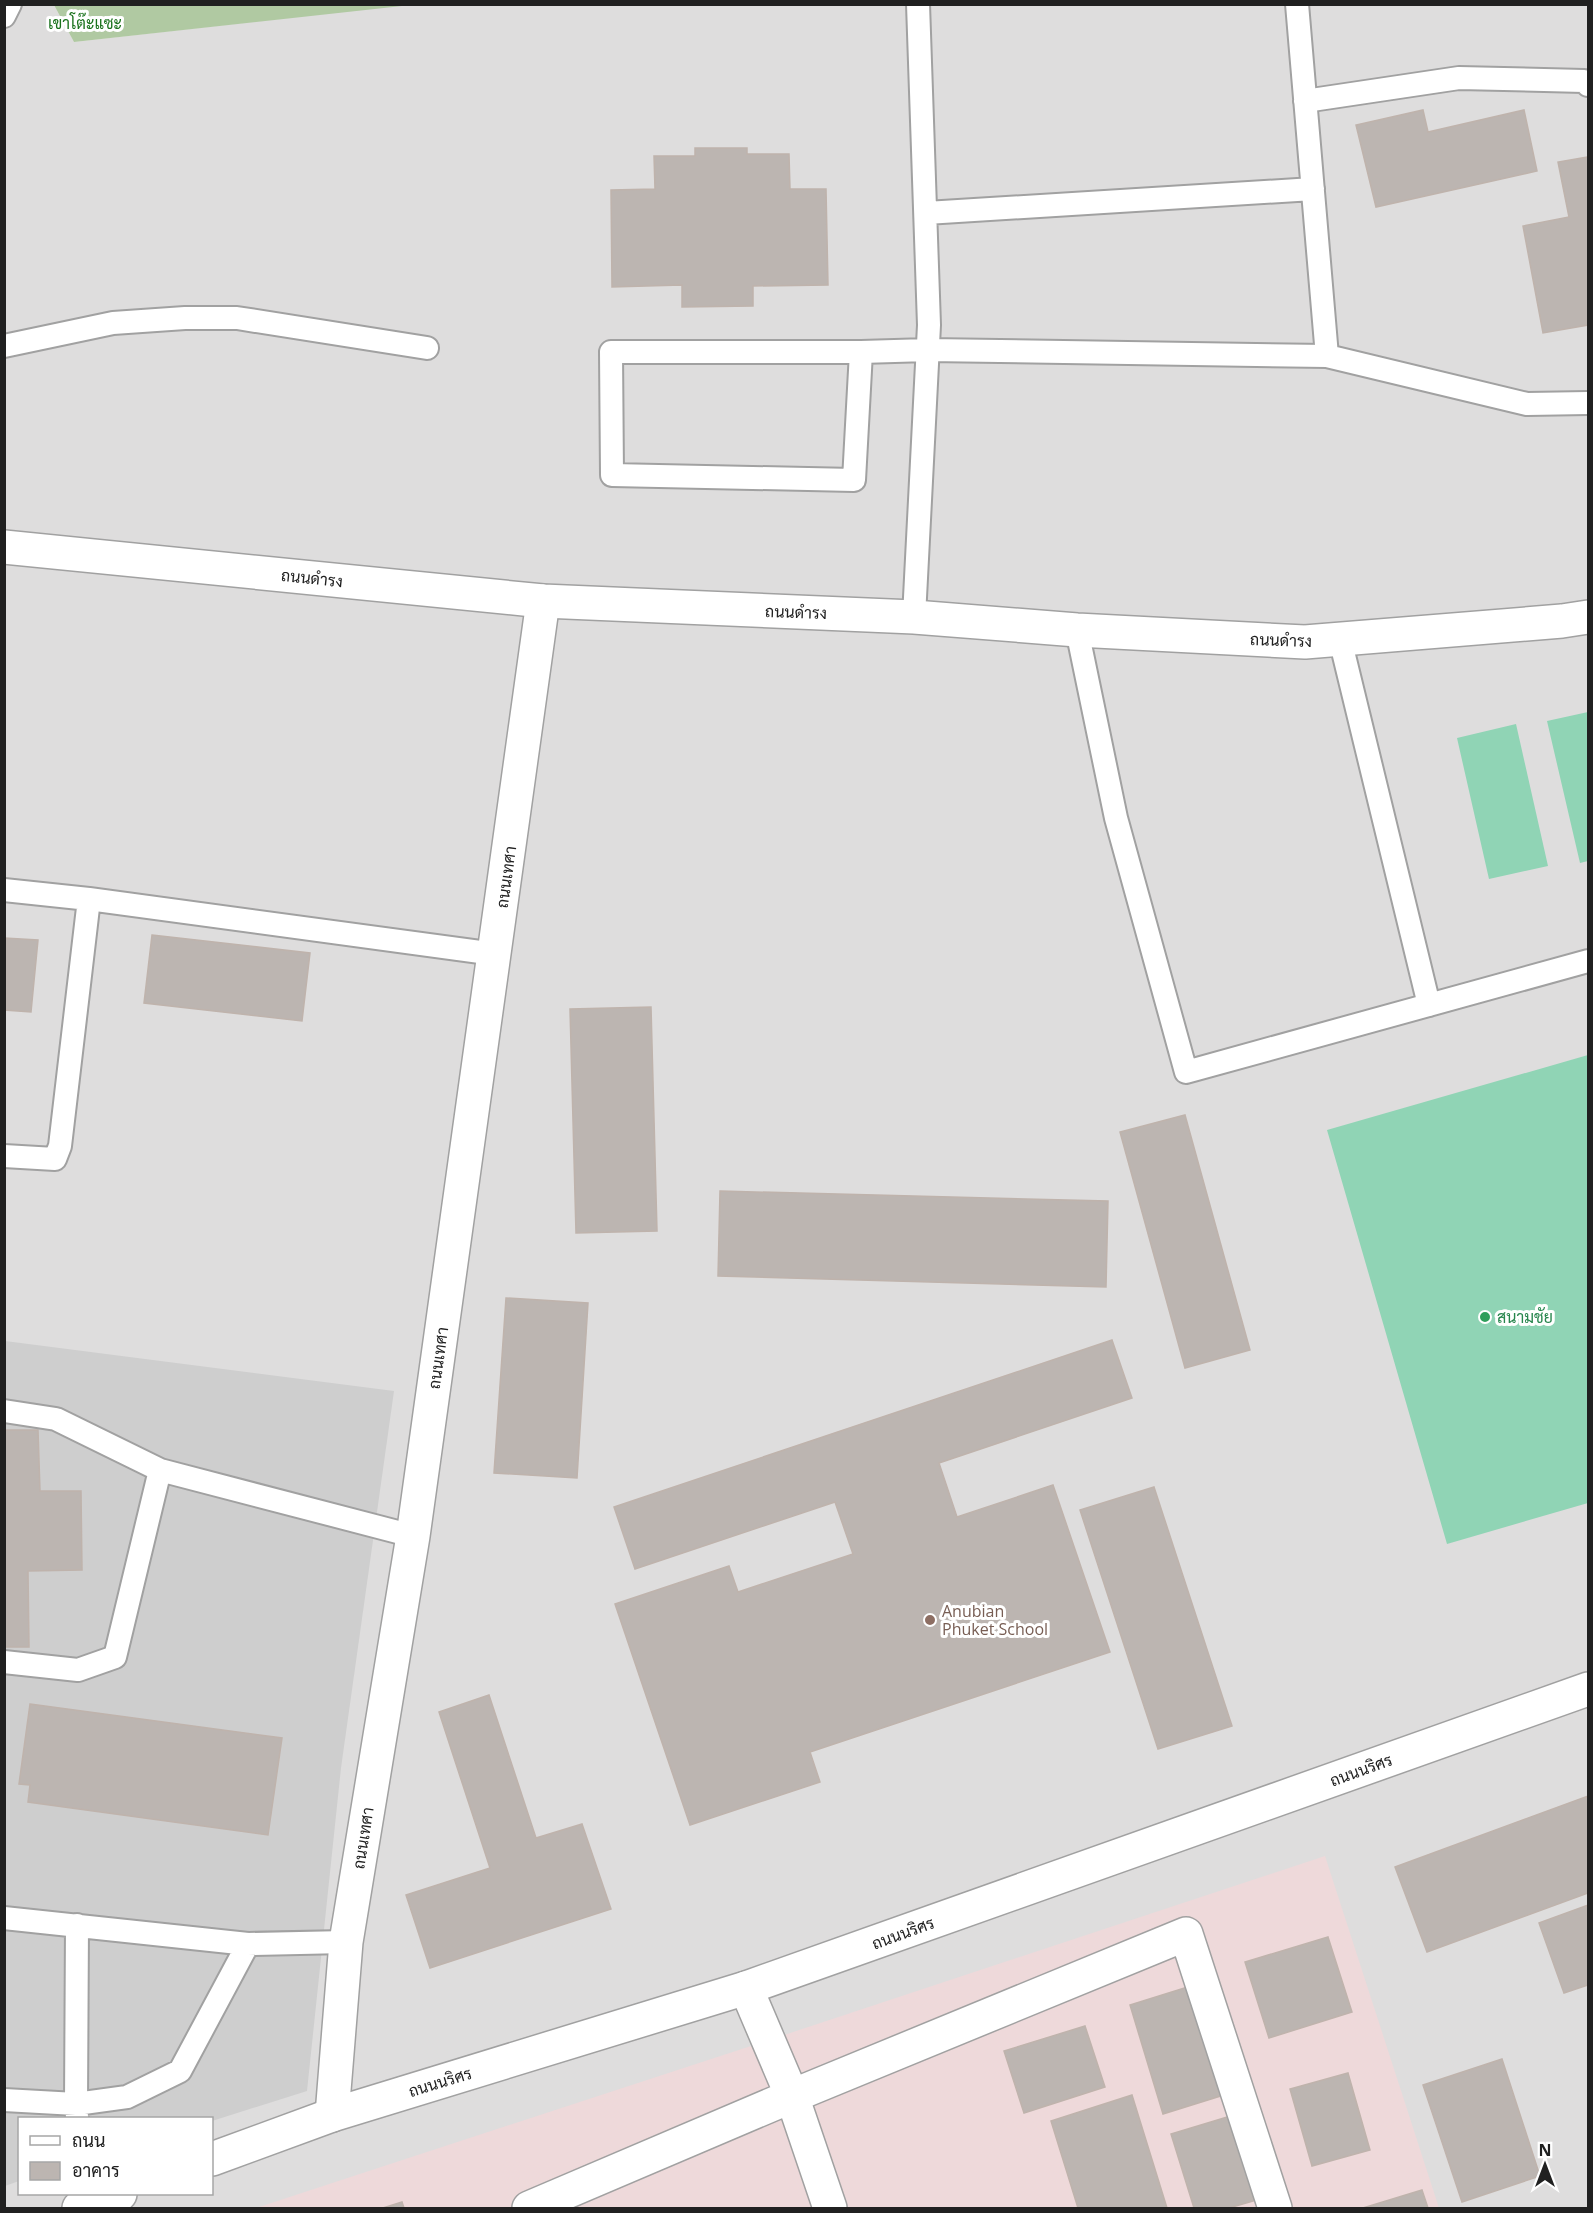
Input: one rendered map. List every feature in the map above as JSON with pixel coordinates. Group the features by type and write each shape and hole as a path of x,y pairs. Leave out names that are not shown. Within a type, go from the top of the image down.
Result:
{"street":[{"name":"ถนนดำรง","path":"4,547 543,602 914,617 1077,630 1305,642 1588,617"},
{"name":"ถนนเทศา","path":"332,2115 346,1942 413,1536 543,602"},
{"name":"ถนนนริศร","path":"213,2159 332,2115 746,1988 1588,1689"},
{"path":"529,2208 792,2096 1186,1934 1265,2206"},
{"path":"746,1988 792,2096 830,2208"},
{"path":"85,2202 112,2195"}],"lane":[{"path":"4,16 10,4"},
{"path":"914,617 929,325 918,4"},
{"path":"1297,4 1327,356"},
{"path":"1305,101 1459,78 1584,81 1588,85"},
{"path":"926,213 1313,189"},
{"path":"4,346 113,323 185,318 237,318 427,348"},
{"path":"861,352 854,480 612,475 611,352 928,350 1327,356 1527,404 1588,403"},
{"path":"1077,630 1116,818 1186,1072 1588,961"},
{"path":"1340,639 1429,1005"},
{"path":"4,890 89,898 495,954"},
{"path":"4,1156 55,1159 60,1146 89,898"},
{"path":"4,1411 56,1419 160,1470 413,1536"},
{"path":"4,1662 78,1670 115,1657 160,1470"},
{"path":"4,1917 248,1944 346,1942"},
{"path":"76,2111 77,1925"},
{"path":"4,2100 76,2111 127,2097 180,2071 248,1944"}],"shaded area":[{"path":"411,4 1588,5 1588,2208 5,2208 5,5 54,5 74,42"},
{"path":"5,1341 394,1391 341,1768 307,2091 213,2121 213,2117 18,2117 18,2181 5,2186"},
{"path":"1325,1856 1439,2208 256,2208 769,2040"}],"green space":[{"name":"เขาโต๊ะแซะ","path":"54,5 411,5 74,42"},
{"path":"1588,712 1588,861 1580,863 1547,721"},
{"path":"1516,724 1548,866 1489,879 1457,738"},
{"name":"สนามชัย","path":"1588,1055 1588,1503 1447,1544 1327,1130"}],"building":[{"path":"1423,110 1428,132 1524,110 1537,171 1376,207 1356,125"},
{"path":"695,148 747,148 747,154 789,154 790,189 826,189 828,285 753,286 753,306 682,307 682,285 612,287 611,190 655,189 654,156 695,156"},
{"path":"1588,157 1588,325 1543,333 1523,226 1569,217 1558,162"},
{"path":"152,935 310,953 302,1021 144,1003"},
{"path":"4,938 38,940 31,1012 4,1010"},
{"path":"651,1007 657,1231 576,1233 570,1009"},
{"path":"1185,1115 1250,1350 1185,1368 1120,1132"},
{"path":"720,1191 1108,1201 1106,1287 718,1276"},
{"path":"506,1298 588,1303 577,1478 494,1473"},
{"path":"1112,1340 1132,1398 939,1463 957,1517 1053,1485 1110,1652 810,1752 820,1782 690,1825 615,1604 729,1566 738,1592 853,1554 835,1502 635,1569 614,1507"},
{"path":"4,1430 38,1430 40,1491 81,1491 82,1570 28,1571 29,1647 4,1647"},
{"path":"1154,1487 1232,1726 1158,1749 1080,1510"},
{"path":"489,1695 536,1838 582,1824 611,1909 430,1968 406,1895 490,1868 439,1712"},
{"path":"30,1704 282,1738 268,1835 28,1802 30,1785 19,1784"},
{"path":"1588,1796 1588,1893 1427,1952 1395,1867"},
{"path":"1588,1905 1588,1985 1564,1993 1539,1923"},
{"path":"1328,1937 1352,2012 1269,2038 1245,1962"},
{"path":"1191,1986 1224,2095 1163,2114 1130,2005"},
{"path":"1085,2026 1105,2087 1024,2113 1004,2051"},
{"path":"1502,2059 1540,2176 1462,2202 1423,2085"},
{"path":"1348,2073 1370,2150 1312,2166 1290,2089"},
{"path":"1132,2095 1167,2208 1078,2208 1051,2121"},
{"path":"1234,2115 1260,2199 1229,2208 1194,2208 1171,2134"},
{"path":"1422,2190 1428,2208 1363,2208"},
{"path":"402,2202 404,2208 383,2208"}],"place":[{"name":"สนามชัย","path":"1485,1317"},
{"name":"Anubian Phuket School","path":"930,1620"}]}
